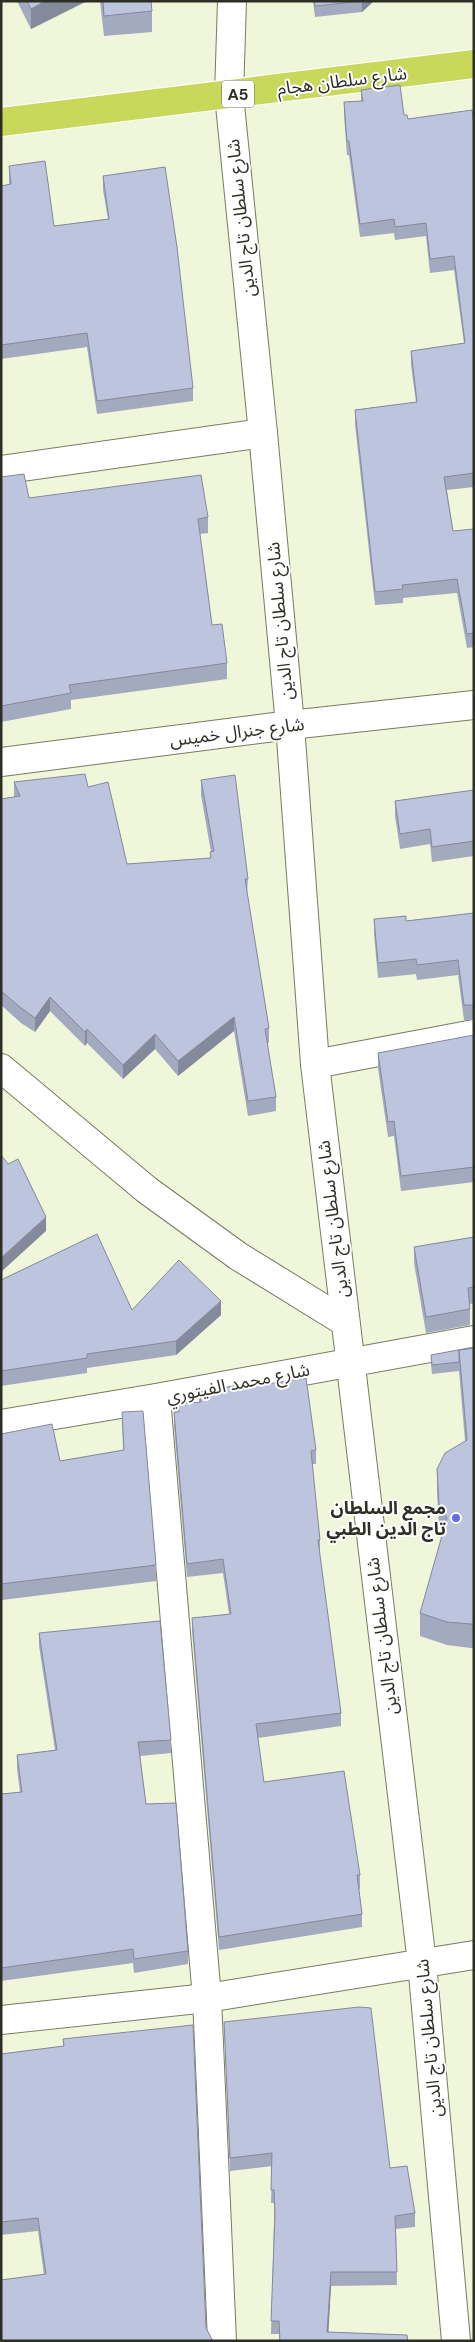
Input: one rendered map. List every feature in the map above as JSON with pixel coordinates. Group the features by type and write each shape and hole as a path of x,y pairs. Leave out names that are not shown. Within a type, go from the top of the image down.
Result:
{"highway":[{"name":"شارع سلطان هجام","path":"1,122 474,64"}],"street":[{"name":"شارع سلطان تاج الدين","path":"232,1 229,95 290,725 315,1064 422,1963 456,2341"},
{"path":"1,470 263,433"},
{"name":"شارع جنرال خميس","path":"1,762 290,725 474,705"},
{"path":"315,1064 474,1034"},
{"path":"1,1068 147,1190 238,1256 345,1322"},
{"name":"شارع محمد الفيتوري","path":"1,1424 156,1398 474,1340"},
{"path":"156,1398 207,1998 222,2341"},
{"path":"1,2020 207,1998 474,1955"}],"building":[{"path":"27,1 45,1 31,9"},
{"path":"103,1 151,1 152,11 104,16"},
{"path":"314,1 363,1 315,6"},
{"path":"400,85 404,115 407,115 408,119 472,110 474,126 474,473 444,477 453,531 474,529 474,633 467,634 457,579 402,585 403,589 375,592 355,410 417,402 411,351 465,343 454,256 430,259 426,223 395,227 394,219 360,224 349,141 347,141 344,102 363,101 361,90"},
{"path":"45,161 54,226 109,219 103,176 165,167 177,247 193,388 97,401 87,333 1,345 1,186 11,184 9,166"},
{"path":"24,474 29,498 201,475 208,517 198,519 212,625 222,624 227,663 69,685 71,693 1,706 1,477"},
{"path":"85,774 88,787 108,782 127,864 211,858 210,852 214,851 201,780 235,775 248,879 245,879 269,1028 265,1029 276,1097 248,1101 234,1017 178,1061 155,1034 123,1065 87,1029 85,1032 50,997 35,1018 1,991 1,799 20,796 14,782"},
{"path":"474,790 474,841 432,847 430,829 400,834 395,801"},
{"path":"474,913 474,1005 464,1005 458,960 417,965 416,959 378,963 374,919 406,916 406,921"},
{"path":"474,1035 474,1167 401,1176 394,1121 388,1122 378,1053"},
{"path":"1,1155 8,1164 18,1159 46,1217 1,1258"},
{"path":"97,1234 132,1310 179,1260 221,1301 176,1341 87,1354 87,1358 1,1371 1,1280"},
{"path":"474,1237 474,1287 468,1288 470,1309 426,1317 414,1247"},
{"path":"474,1347 459,1350 459,1362 432,1365 431,1355"},
{"name":"مجمع السلطان تاج الدين الطبي","path":"474,1348 474,1624 471,1624 447,1622 420,1613 447,1518 439,1504 437,1469 445,1453 467,1440 459,1350"},
{"path":"306,1378 316,1450 311,1451 320,1540 318,1540 341,1713 256,1724 264,1782 344,1771 360,1875 357,1875 362,1914 219,1937 192,1618 231,1614 223,1559 187,1564 174,1412 179,1412 178,1404 201,1402 199,1392 266,1380 267,1384"},
{"path":"143,1411 156,1565 1,1584 1,1434 52,1424 60,1461 124,1450 122,1412"},
{"path":"160,1621 171,1740 138,1742 146,1804 176,1803 188,1951 134,1959 133,1949 1,1968 1,1794 22,1792 17,1755 57,1750 39,1633"},
{"path":"359,2007 371,2008 390,2168 407,2166 415,2213 395,2216 397,2272 331,2272 327,2332 407,2335 408,2341 280,2341 279,2321 271,2321 275,2214 274,2190 271,2190 272,2153 230,2158 224,2022"},
{"path":"193,2025 206,2328 213,2341 1,2341 1,2280 46,2274 38,2218 1,2222 1,2054 64,2046 63,2039"}],"place":[{"name":"مجمع السلطان تاج الدين الطبي","path":"456,1518"}]}
